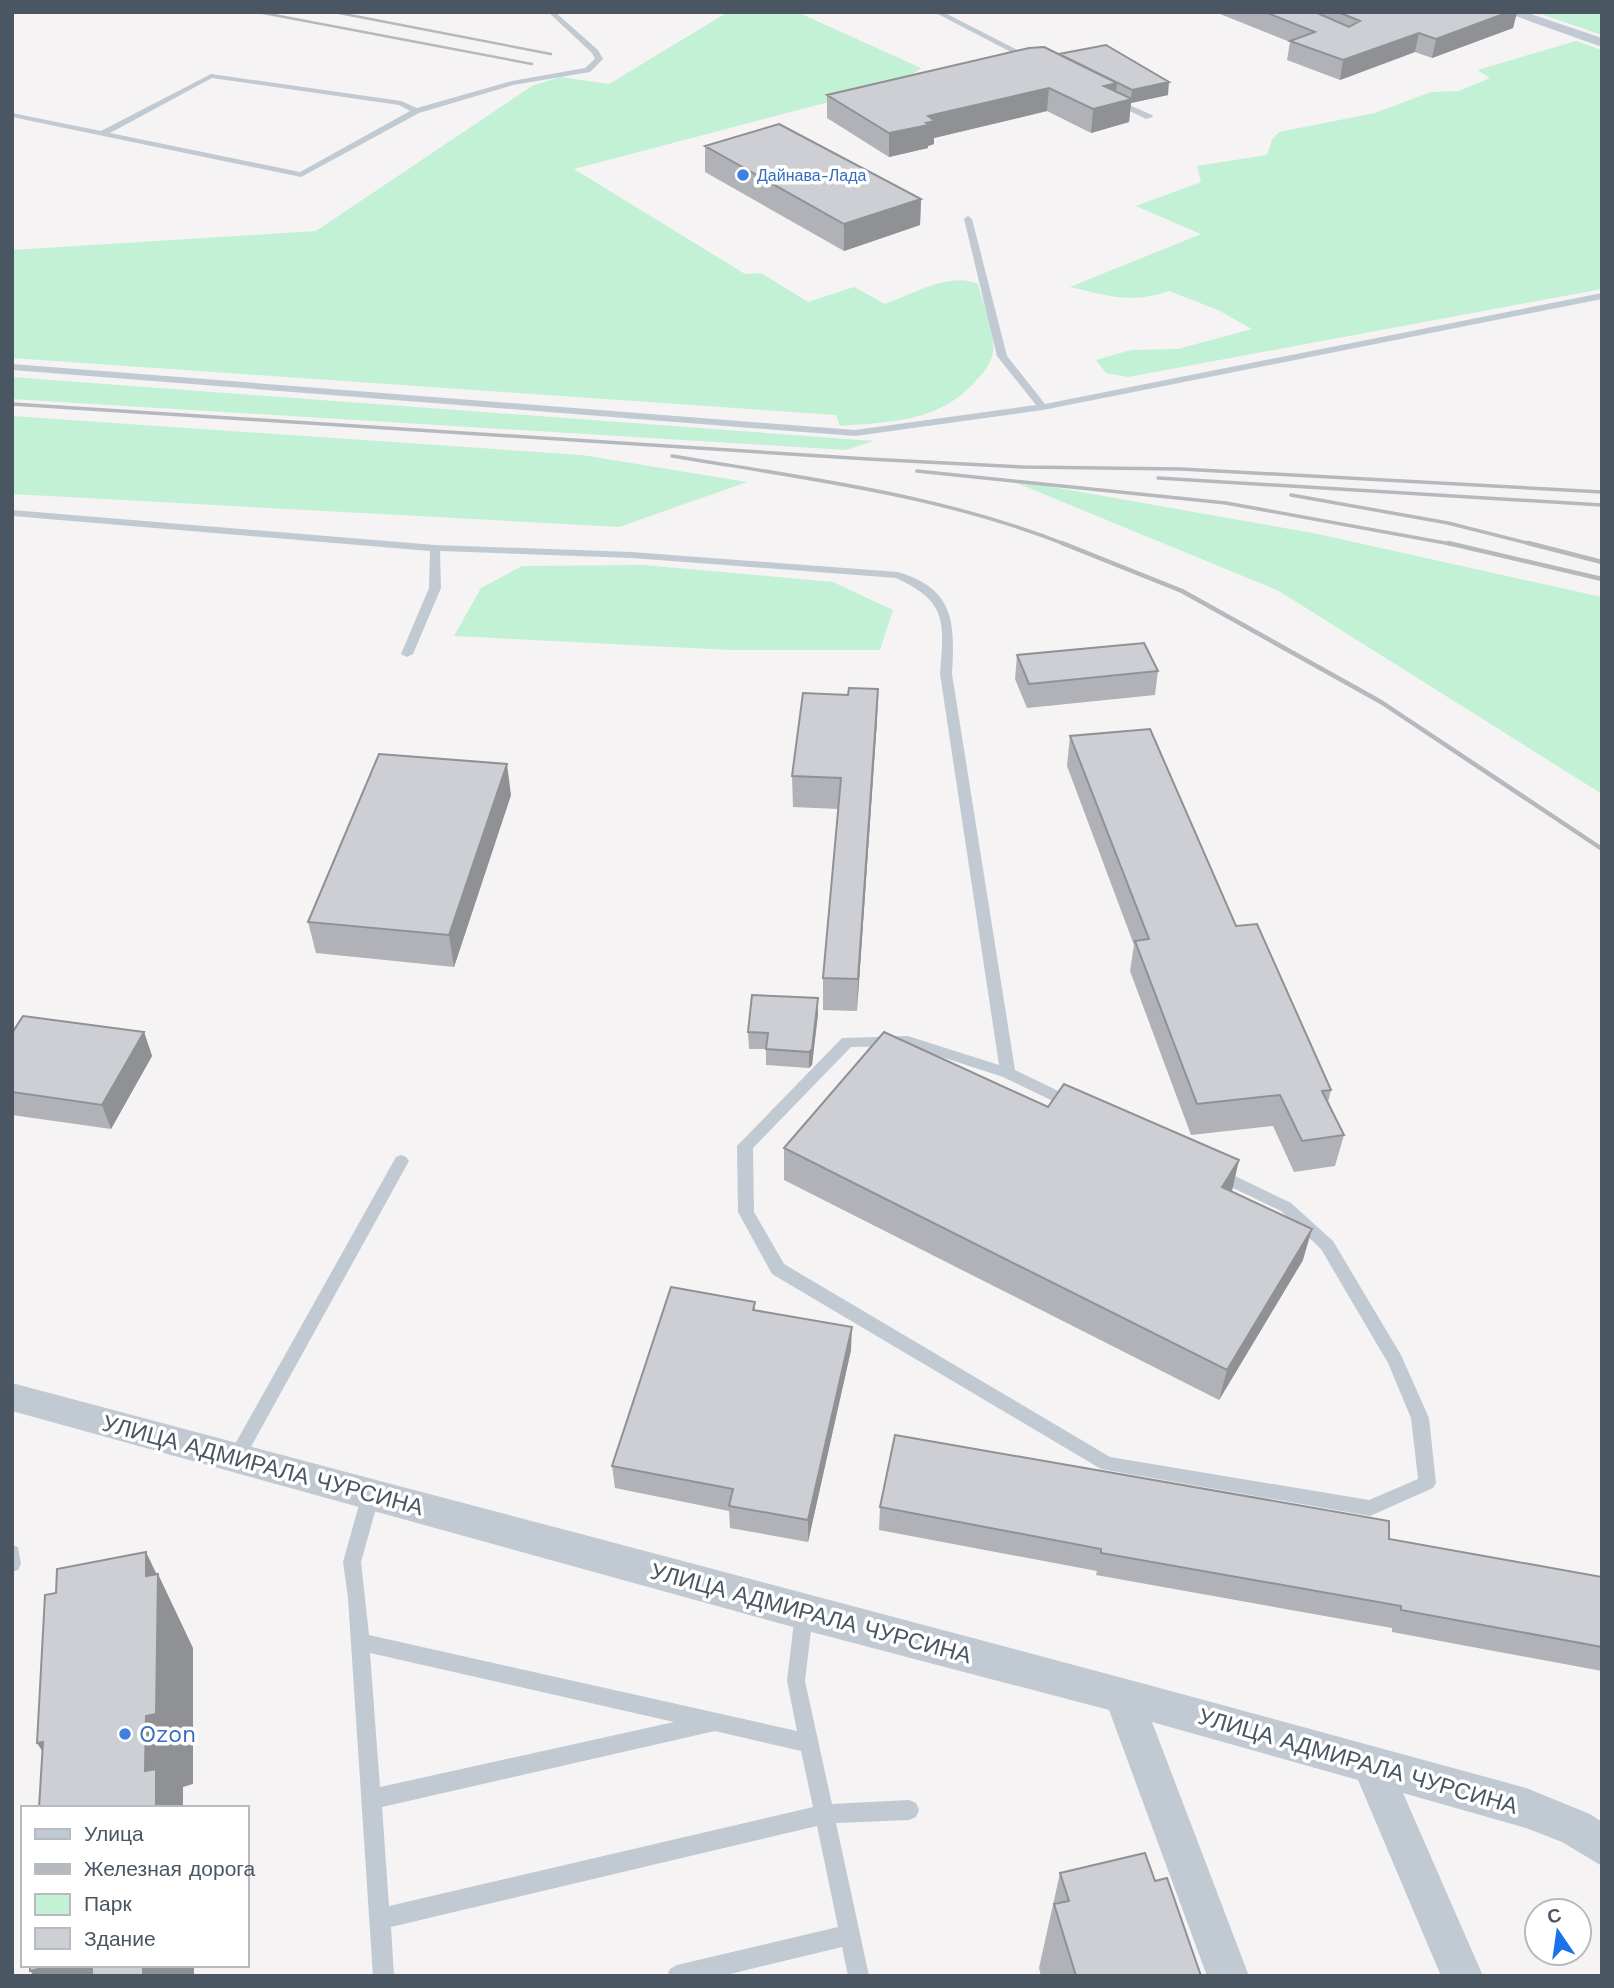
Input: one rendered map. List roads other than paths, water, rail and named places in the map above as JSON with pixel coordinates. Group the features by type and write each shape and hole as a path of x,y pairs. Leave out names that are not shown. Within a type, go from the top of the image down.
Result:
{"street":[{"path":"1511,12 1602,43"},
{"name":"УЛИЦА АДМИРАЛА ЧУРСИНА","path":"12,1397 1371,1764 1526,1808 1576,1828 1602,1846"},
{"path":"1123,1695 1228,1976"},
{"path":"1371,1764 1462,1976"}],"lane":[{"path":"12,115 301,175 416,111 512,83 587,69 597,63 599,60 595,52 551,12"},
{"path":"937,12 1036,62"},
{"path":"102,134 211,76 401,103 416,111"},
{"path":"1111,99 1149,117"},
{"path":"968,219 1002,356 1043,407"},
{"path":"12,367 855,433 1043,407 1602,296"},
{"path":"12,513 435,548 632,555 898,575 927,586 944,607 948,645 946,674 1008,1073"},
{"path":"407,654 435,588 435,548"},
{"path":"908,1041 1008,1073 1286,1208 1327,1245 1395,1360 1420,1418 1427,1483 1370,1508 1107,1464 778,1269 746,1212 745,1146 847,1042 908,1041"},
{"path":"236,1458 401,1161"},
{"path":"371,1494 352,1562 384,1976"},
{"path":"12,1553 12,1564"},
{"path":"804,1613 796,1681 859,1976"},
{"path":"360,1642 809,1743"},
{"path":"372,1799 716,1722"},
{"path":"380,1919 824,1814 909,1810"},
{"path":"677,1976 850,1935"}],"railway":[{"path":"258,12 532,64"},
{"path":"334,12 551,54"},
{"path":"12,404 868,459 1022,467 1181,469 1602,492"},
{"path":"672,456 922,501 971,513 1067,545"},
{"path":"917,471 1226,503 1456,545"},
{"path":"1158,478 1602,505"},
{"path":"1291,495 1448,523 1535,545"},
{"path":"1062,543 1067,545"},
{"path":"1448,543 1602,579"},
{"path":"1528,543 1602,562"},
{"path":"1067,545 1182,591 1381,702 1602,849"}],"place":[{"name":"Дайнава-Лада","path":"743,175"},
{"name":"Ozon","path":"125,1734"}]}
